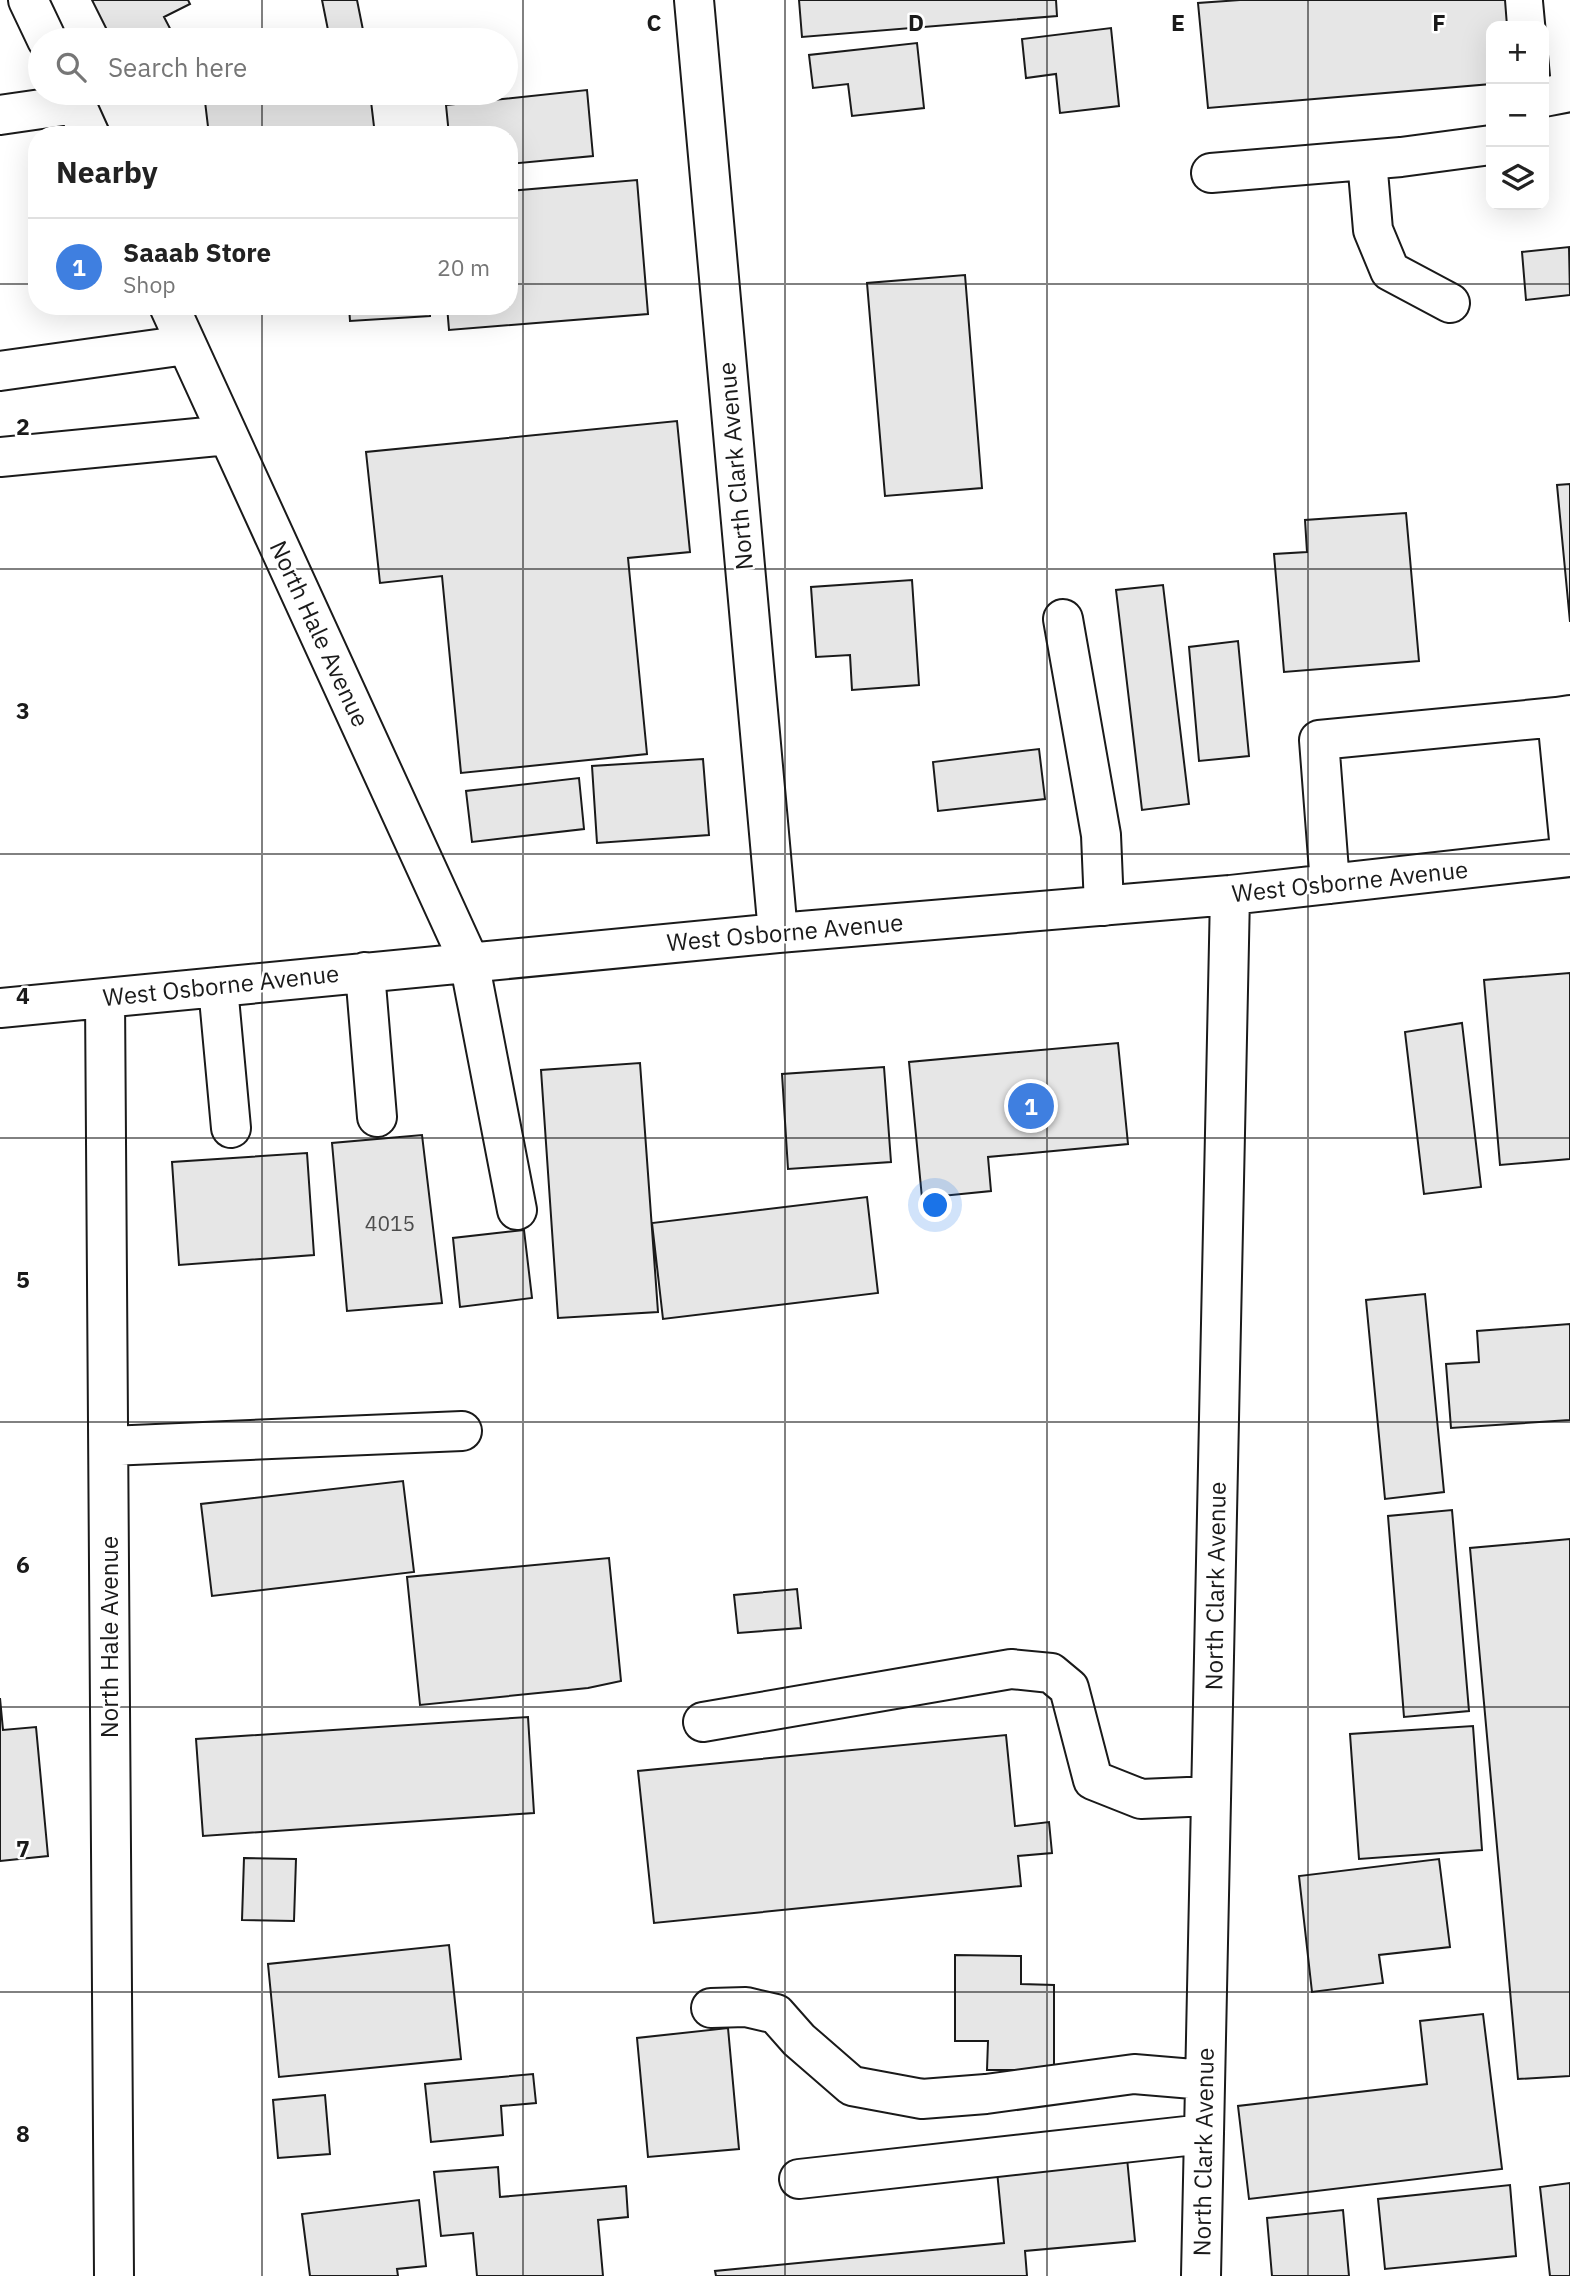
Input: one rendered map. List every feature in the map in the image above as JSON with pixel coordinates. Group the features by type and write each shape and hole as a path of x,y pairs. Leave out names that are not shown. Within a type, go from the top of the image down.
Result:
{"street":[{"path":"28,0 41,28"},
{"name":"North Clark Avenue","path":"694,0 778,933"},
{"path":"1563,0 1570,75"},
{"path":"1549,96 1570,92"},
{"path":"0,115 79,110"},
{"path":"1210,173 1367,160 1486,146"},
{"path":"1367,160 1373,230 1390,271 1450,303"},
{"name":"North Hale Avenue","path":"173,315 469,961 517,1210"},
{"path":"0,372 186,345"},
{"path":"0,457 228,435"},
{"path":"1063,619 1100,822 1104,906"},
{"path":"1330,884 1319,740 1564,716 1570,850"},
{"name":"West Osborne Avenue","path":"0,1009 469,961 1230,895 1570,857"},
{"name":"North Clark Avenue","path":"1201,2276 1230,895"},
{"path":"365,972 377,1117"},
{"path":"218,987 231,1128"},
{"name":"North Hale Avenue","path":"106,998 114,2276"},
{"path":"109,1446 462,1431"},
{"path":"703,1722 1011,1669 1051,1673 1069,1688 1093,1780 1142,1799 1212,1796"},
{"path":"711,2008 746,2007 776,2014 799,2040 852,2086 922,2099 986,2094 1134,2074 1205,2080"},
{"path":"799,2179 1204,2134"}],"building":[{"path":"92,0 188,0 190,4 164,17 170,28 106,28"},
{"path":"322,0 357,0 363,28 328,28"},
{"path":"799,0 1056,0 1057,16 802,37"},
{"path":"1240,0 1505,0 1507,21 1486,21 1486,84 1208,108 1198,3"},
{"path":"1111,28 1119,106 1060,113 1056,74 1026,78 1022,39"},
{"path":"917,43 924,108 852,116 848,84 813,88 809,55"},
{"path":"587,90 593,156 518,163 518,126 448,126 446,105 518,105 518,97"},
{"path":"205,105 371,105 374,126 208,126"},
{"path":"637,180 648,314 449,330 448,315 518,315 518,190"},
{"path":"1569,247 1570,295 1526,300 1522,252"},
{"path":"965,275 982,488 885,496 867,283"},
{"path":"350,315 430,315 430,316 350,321"},
{"path":"677,421 690,552 628,558 647,754 461,773 442,576 380,583 366,452"},
{"path":"1570,484 1570,622 1557,485"},
{"path":"1406,513 1419,661 1284,672 1274,554 1307,552 1305,520"},
{"path":"912,580 919,685 852,690 850,655 816,657 811,587"},
{"path":"1163,585 1189,804 1142,810 1116,590"},
{"path":"1238,641 1249,756 1199,761 1189,647"},
{"path":"1039,749 1045,799 938,811 933,762"},
{"path":"703,759 709,835 597,843 592,766"},
{"path":"579,778 584,829 472,842 466,791"},
{"path":"1570,973 1570,1159 1500,1165 1484,980"},
{"path":"1462,1023 1481,1187 1424,1194 1405,1032"},
{"path":"1118,1043 1128,1144 988,1157 991,1191 922,1198 909,1062"},
{"path":"640,1063 658,1312 558,1318 541,1070"},
{"path":"884,1067 891,1162 788,1169 782,1074"},
{"path":"422,1135 442,1303 347,1311 332,1143"},
{"path":"307,1153 314,1255 179,1265 172,1162"},
{"path":"867,1197 878,1293 663,1319 652,1223"},
{"path":"524,1230 532,1298 460,1307 453,1238"},
{"path":"1425,1294 1444,1492 1385,1499 1366,1300"},
{"path":"1570,1324 1570,1420 1451,1428 1446,1364 1479,1362 1477,1331"},
{"path":"403,1481 414,1572 212,1596 201,1504"},
{"path":"1452,1510 1469,1711 1404,1717 1388,1516"},
{"path":"1570,1539 1570,2076 1518,2079 1470,1548"},
{"path":"609,1558 621,1681 588,1688 420,1705 407,1577"},
{"path":"797,1589 801,1628 738,1633 734,1595"},
{"path":"0,1698 3,1730 36,1727 48,1856 0,1861"},
{"path":"528,1717 534,1813 203,1836 196,1739"},
{"path":"1473,1726 1482,1850 1359,1859 1350,1734"},
{"path":"1006,1735 1015,1826 1049,1822 1052,1853 1018,1856 1021,1886 654,1923 638,1771"},
{"path":"244,1858 296,1859 294,1921 242,1920"},
{"path":"1439,1859 1450,1947 1379,1955 1383,1983 1312,1992 1299,1876"},
{"path":"449,1945 461,2059 279,2077 268,1964"},
{"path":"955,1955 1021,1956 1021,1984 1054,1985 1054,2070 987,2070 988,2041 955,2041"},
{"path":"1483,2014 1502,2169 1249,2199 1238,2106 1427,2084 1420,2021"},
{"path":"728,2028 739,2149 648,2157 637,2038"},
{"path":"533,2074 536,2103 501,2106 503,2135 431,2142 425,2084"},
{"path":"325,2095 330,2154 278,2158 273,2100"},
{"path":"1127,2158 1135,2241 1025,2251 1027,2276 716,2276 715,2271 1004,2243 997,2171"},
{"path":"498,2167 500,2197 626,2186 628,2217 598,2220 603,2276 477,2276 473,2233 441,2236 434,2172"},
{"path":"1570,2183 1570,2276 1550,2276 1540,2187"},
{"path":"1510,2185 1516,2256 1385,2269 1378,2199"},
{"path":"419,2200 426,2266 397,2269 398,2276 310,2276 302,2214"},
{"path":"1343,2210 1349,2276 1272,2276 1267,2218"}],"place":[{"name":"Saaab Store","path":"1031,1106"}]}
